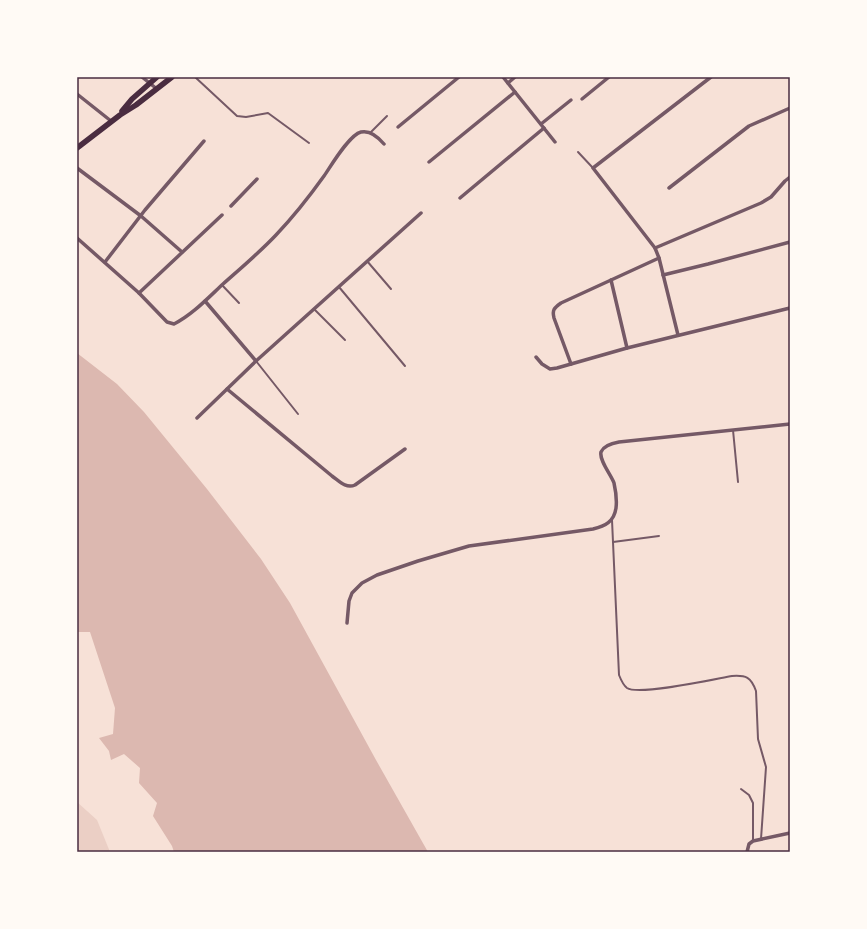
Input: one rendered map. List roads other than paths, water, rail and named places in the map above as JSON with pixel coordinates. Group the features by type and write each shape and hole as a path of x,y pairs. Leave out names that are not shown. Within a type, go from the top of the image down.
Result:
{"main road":[{"path":"120,115 132,99 157,77"},
{"path":"77,148 82,142 136,105 172,77"},
{"path":"77,153 82,142"}],"street":[{"path":"142,77 157,89"},
{"path":"398,127 459,77"},
{"path":"503,77 555,142"},
{"path":"508,83 515,77"},
{"path":"582,99 609,77"},
{"path":"678,335 659,258 655,248 593,168 711,77"},
{"path":"429,162 515,92"},
{"path":"77,94 111,121"},
{"path":"541,124 571,100"},
{"path":"668,188 749,126 790,108"},
{"path":"460,198 544,128"},
{"path":"77,238 139,293 166,322 174,324 205,301 275,236 304,204 344,147 356,135 361,132 370,133 384,144"},
{"path":"105,262 141,216 204,141"},
{"path":"77,168 141,216 182,252"},
{"path":"655,248 761,203 771,197 784,181 790,177"},
{"path":"231,206 258,179"},
{"path":"197,418 256,361 421,213"},
{"path":"139,293 222,214"},
{"path":"663,274 716,262 790,242"},
{"path":"571,364 554,318 554,307 659,258"},
{"path":"611,280 627,348"},
{"path":"205,301 256,361"},
{"path":"536,358 550,369 678,335 790,308"},
{"path":"227,389 332,476 351,487 405,449"},
{"path":"347,623 349,601 352,592 362,583 377,575 469,546 605,526 612,519 617,502 613,483 602,459 601,453 603,449 610,444 790,424"},
{"path":"747,852 749,844 754,841 790,833"}],"lane":[{"path":"195,77 237,116 246,117 268,113 309,143"},
{"path":"370,133 387,116"},
{"path":"578,152 593,168"},
{"path":"367,261 391,289"},
{"path":"222,285 239,303"},
{"path":"338,287 405,366"},
{"path":"314,309 345,340"},
{"path":"256,361 298,414"},
{"path":"733,430 738,482"},
{"path":"612,519 619,675 622,682 628,689 638,691 653,690 732,676 742,676 750,679 753,683 757,700 758,739 766,767 761,839"},
{"path":"613,542 659,536"},
{"path":"742,789 749,795 753,803 754,841"}]}
